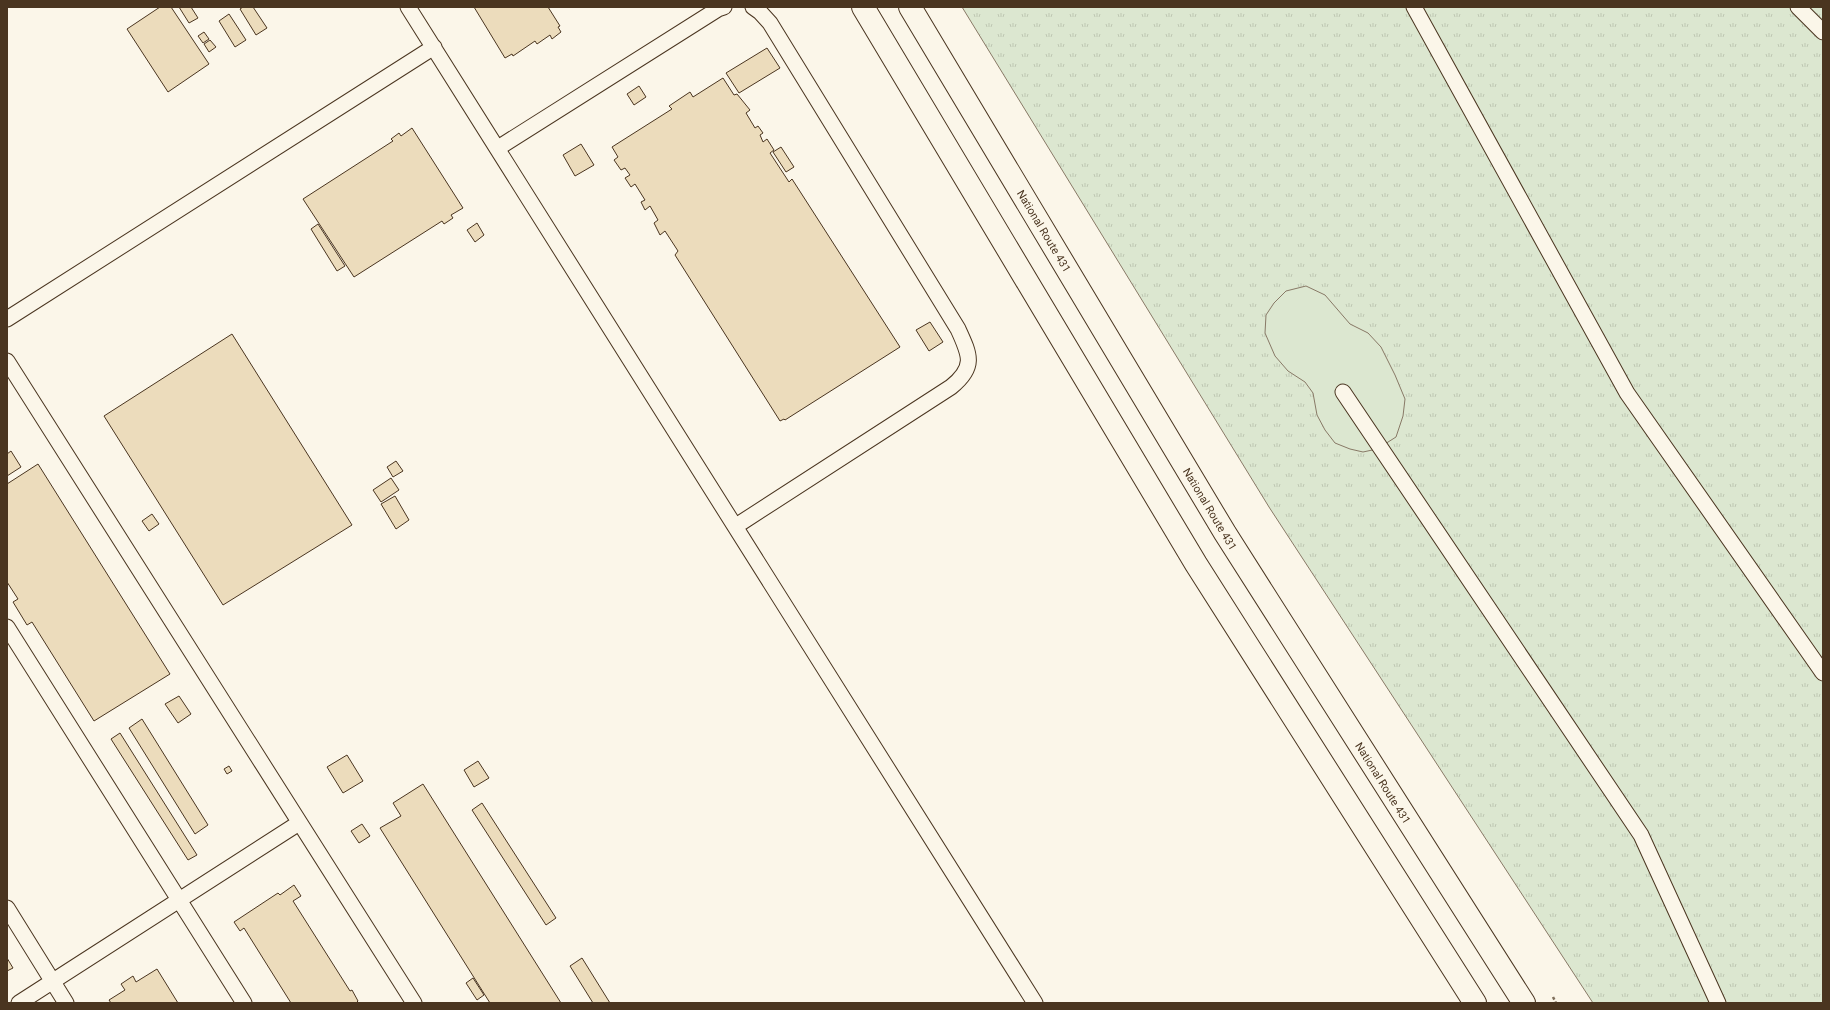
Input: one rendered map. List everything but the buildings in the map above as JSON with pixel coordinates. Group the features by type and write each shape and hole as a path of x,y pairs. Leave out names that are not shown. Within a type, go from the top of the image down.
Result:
{"highway":[{"path":"863,7 1196,564 1475,1003"},
{"name":"National Route 431","path":"910,7 1225,533 1524,1003"}],"lane":[{"path":"408,7 1035,1003"},
{"path":"498,148 718,9 724,7"},
{"path":"736,526 951,387 961,379 968,370 968,351 958,329 770,23 753,7"},
{"path":"1414,7 1627,393 1823,673"},
{"path":"1798,7 1823,32"},
{"path":"7,319 434,47"},
{"path":"7,361 414,1003"},
{"path":"1343,392 1641,835 1718,1003"},
{"path":"7,627 244,1003"},
{"path":"19,1003 300,823"},
{"path":"7,908 66,1003"}],"path":[{"path":"1552,997 1556,1003"}],"green space":[{"path":"962,7 1823,7 1823,1003 1593,1003 1269,507"},
{"path":"1306,286 1325,295 1350,324 1368,333 1381,347 1395,375 1405,399 1403,416 1396,437 1377,449 1363,452 1335,443 1325,430 1317,415 1313,393 1305,382 1288,371 1275,356 1265,333 1266,315 1274,303 1286,291"}]}
